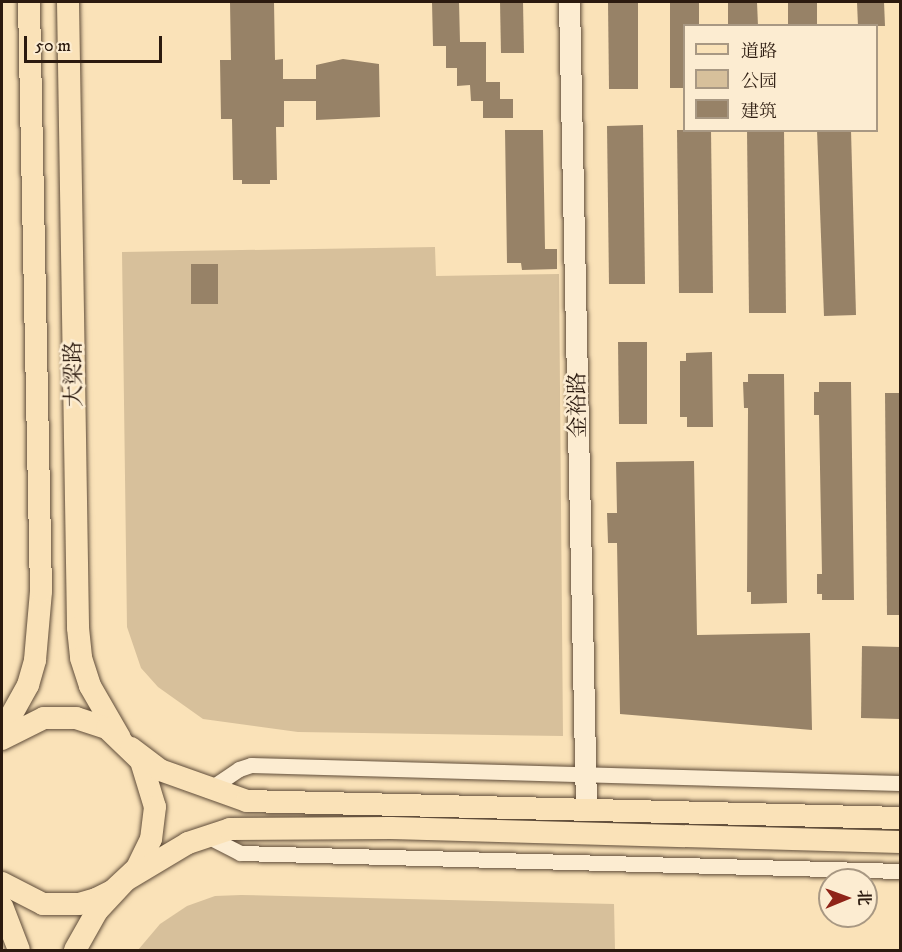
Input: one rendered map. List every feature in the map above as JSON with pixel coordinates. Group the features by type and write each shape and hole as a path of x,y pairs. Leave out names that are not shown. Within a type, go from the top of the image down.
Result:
{"main road":[{"name":"大梁路","path":"2,732 28,685 35,660 41,591 29,2"},
{"name":"大梁路","path":"68,2 78,628 81,658 90,686 153,791 155,823 145,854 126,880"},
{"path":"2,739 28,723 60,717 92,722 126,743 160,770 208,790 247,801 900,818"},
{"path":"2,884 26,899 61,906 96,899 176,849 207,836 252,828 391,828 900,842"},
{"path":"75,951 97,911 126,880"},
{"path":"2,906 19,951"}],"street":[{"name":"金裕路","path":"569,2 586,809"},
{"path":"208,790 239,769 250,765 900,783"},
{"path":"207,836 240,853 900,871"}],"green space":[{"path":"435,247 436,276 559,274 563,736 298,732 203,719 158,687 141,668 127,627 122,252"},
{"path":"215,896 614,904 615,950 138,950 160,924 187,906"}],"building":[{"path":"230,2 274,2 275,60 283,59 283,79 316,79 316,65 343,59 379,64 380,117 316,120 316,101 284,101 284,127 276,127 277,180 270,180 270,184 242,184 242,180 233,180 232,119 221,119 220,60 231,60"},
{"path":"432,2 459,2 460,42 486,42 486,82 500,82 500,99 513,99 513,118 483,118 483,101 471,101 470,85 457,86 457,68 446,68 446,46 433,46"},
{"path":"500,2 523,2 524,53 501,53"},
{"path":"608,2 638,2 638,89 609,89"},
{"path":"670,2 699,2 699,24 683,24 683,88 670,88"},
{"path":"728,2 757,2 758,24 728,24"},
{"path":"788,2 817,2 817,24 788,24"},
{"path":"857,2 884,2 885,26 858,24"},
{"path":"643,125 645,284 609,284 607,126"},
{"path":"505,130 543,130 545,249 557,249 557,269 522,270 521,263 507,263"},
{"path":"677,130 711,132 713,293 679,293"},
{"path":"747,132 784,132 786,313 749,313"},
{"path":"817,132 851,132 856,315 824,316"},
{"path":"191,264 218,264 218,304 191,304"},
{"path":"618,342 647,342 647,424 619,424"},
{"path":"712,352 713,427 687,427 687,417 680,417 680,361 686,361 686,353"},
{"path":"748,374 784,374 787,603 751,604 751,592 747,592 748,408 744,408 743,382 748,382"},
{"path":"819,382 851,382 854,600 822,600 822,594 817,594 817,574 822,574 819,415 814,415 814,392 819,392"},
{"path":"885,393 900,393 900,615 887,615"},
{"path":"694,461 697,635 810,633 812,730 620,714 617,543 608,543 607,513 617,513 616,462"},
{"path":"862,646 900,647 900,719 861,718"}]}
